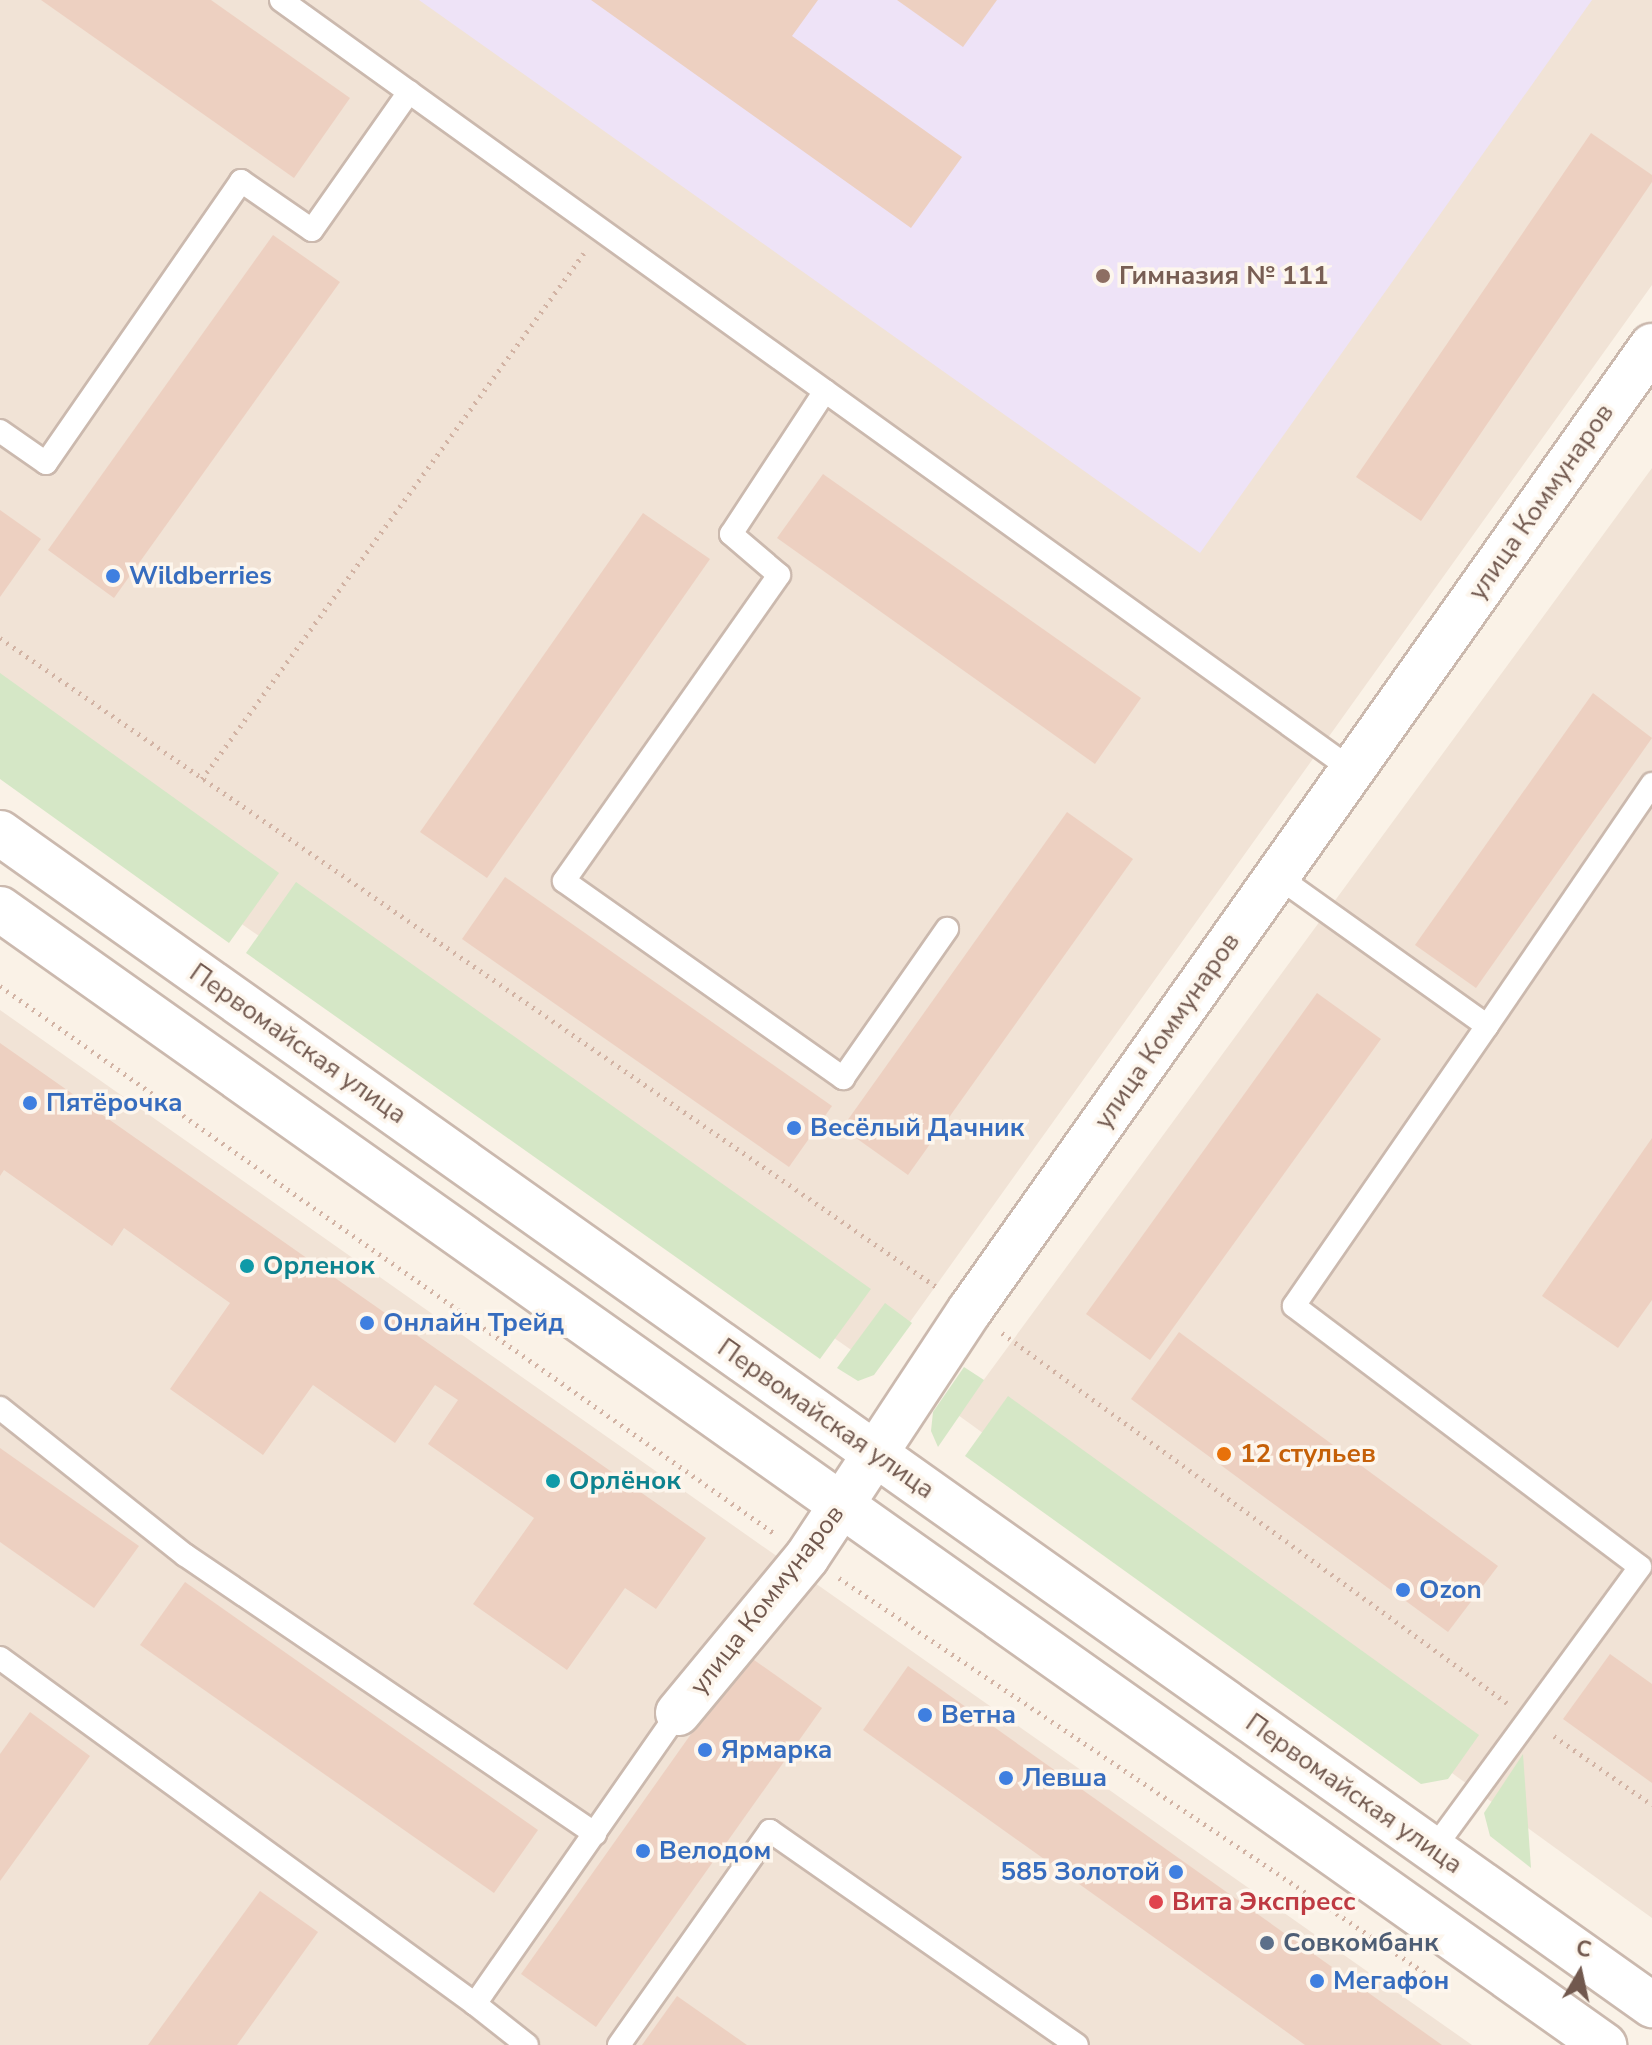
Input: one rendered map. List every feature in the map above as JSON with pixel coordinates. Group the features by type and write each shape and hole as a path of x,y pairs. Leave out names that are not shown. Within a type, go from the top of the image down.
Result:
{"main road":[{"name":"улица Коммунаров","path":"678,1713 807,1557 970,1310 1652,346"},
{"name":"Первомайская улица","path":"0,833 1652,2005"},
{"path":"0,909 1604,2045"}],"lane":[{"path":"281,0 1352,770"},
{"path":"0,431 46,463 241,181 312,230 409,92"},
{"path":"825,391 731,534 779,575 564,881 843,1078 947,929"},
{"path":"1433,1850 1528,1718 1646,1571 1294,1306 1652,784"},
{"path":"1277,876 1487,1026"},
{"path":"0,1408 185,1555 595,1834"},
{"path":"0,1658 527,2045"},
{"path":"475,2004 678,1713"},
{"path":"619,2045 770,1831 1077,2045"}],"path":[{"path":"202,779 601,230"},
{"path":"0,638 970,1310 1528,1718 1652,1805"},
{"path":"0,986 807,1557 1439,1983"}],"shaded area":[{"path":"0,0 1652,0 1652,285 877,1368 0,755"},
{"name":"Гимназия № 111","path":"419,0 1592,0 1200,553"},
{"path":"1652,468 1652,1918 958,1415"},
{"path":"0,1010 1472,2045 0,2045"}],"green space":[{"path":"0,673 279,873 229,943 0,779"},
{"path":"296,882 871,1289 820,1359 246,953"},
{"path":"885,1303 912,1323 874,1375 858,1381 837,1368"},
{"path":"964,1367 984,1380 938,1447 931,1431 933,1412"},
{"path":"1008,1396 1479,1735 1448,1779 1421,1784 965,1456"},
{"path":"1523,1754 1531,1868 1490,1836 1484,1813"}],"building":[{"path":"41,0 211,0 350,98 294,178"},
{"path":"591,0 818,0 792,36 962,157 911,228"},
{"path":"897,0 997,0 963,47"},
{"path":"1591,133 1652,175 1652,182 1421,521 1356,477"},
{"path":"273,235 340,282 114,598 48,550"},
{"path":"823,474 1141,698 1095,764 777,538"},
{"path":"0,510 41,539 0,597"},
{"path":"643,513 710,559 487,878 420,832"},
{"path":"1593,693 1652,738 1476,988 1415,945"},
{"path":"1067,812 1133,859 908,1175 842,1128"},
{"path":"505,877 832,1106 789,1167 462,939"},
{"path":"1317,993 1381,1039 1150,1360 1086,1314"},
{"path":"0,1043 706,1538 656,1609 625,1588 567,1670 473,1604 534,1518 428,1444 458,1400 435,1385 395,1443 313,1385 263,1455 170,1389 230,1303 124,1228 112,1246 4,1170 0,1176"},
{"path":"1652,1138 1652,1300 1618,1348 1542,1296"},
{"path":"1179,1332 1498,1566 1448,1632 1131,1399"},
{"path":"0,1448 139,1546 94,1608 0,1542"},
{"path":"185,1582 538,1830 494,1893 140,1645"},
{"path":"1610,1654 1652,1684 1652,1783 1563,1719"},
{"path":"747,1655 822,1708 596,2027 521,1974"},
{"path":"908,1666 1442,2045 1305,2045 863,1730"},
{"path":"30,1712 90,1756 0,1881 0,1754"},
{"path":"260,1891 318,1932 237,2045 148,2045"},
{"path":"677,1996 747,2045 642,2045"}],"place":[{"name":"Гимназия № 111","path":"1103,276"},
{"name":"Wildberries","path":"113,576"},
{"name":"Пятёрочка","path":"30,1103"},
{"name":"Весёлый Дачник","path":"794,1128"},
{"name":"Орленок","path":"247,1266"},
{"name":"Онлайн Трейд","path":"367,1323"},
{"name":"12 стульев","path":"1224,1454"},
{"name":"Орлёнок","path":"553,1481"},
{"name":"Ozon","path":"1403,1590"},
{"name":"Ветна","path":"925,1715"},
{"name":"Ярмарка","path":"705,1750"},
{"name":"Левша","path":"1006,1778"},
{"name":"Велодом","path":"643,1851"},
{"name":"585 Золотой","path":"1176,1872"},
{"name":"Вита Экспресс","path":"1156,1902"},
{"name":"Совкомбанк","path":"1267,1943"},
{"name":"Мегафон","path":"1317,1981"}]}
